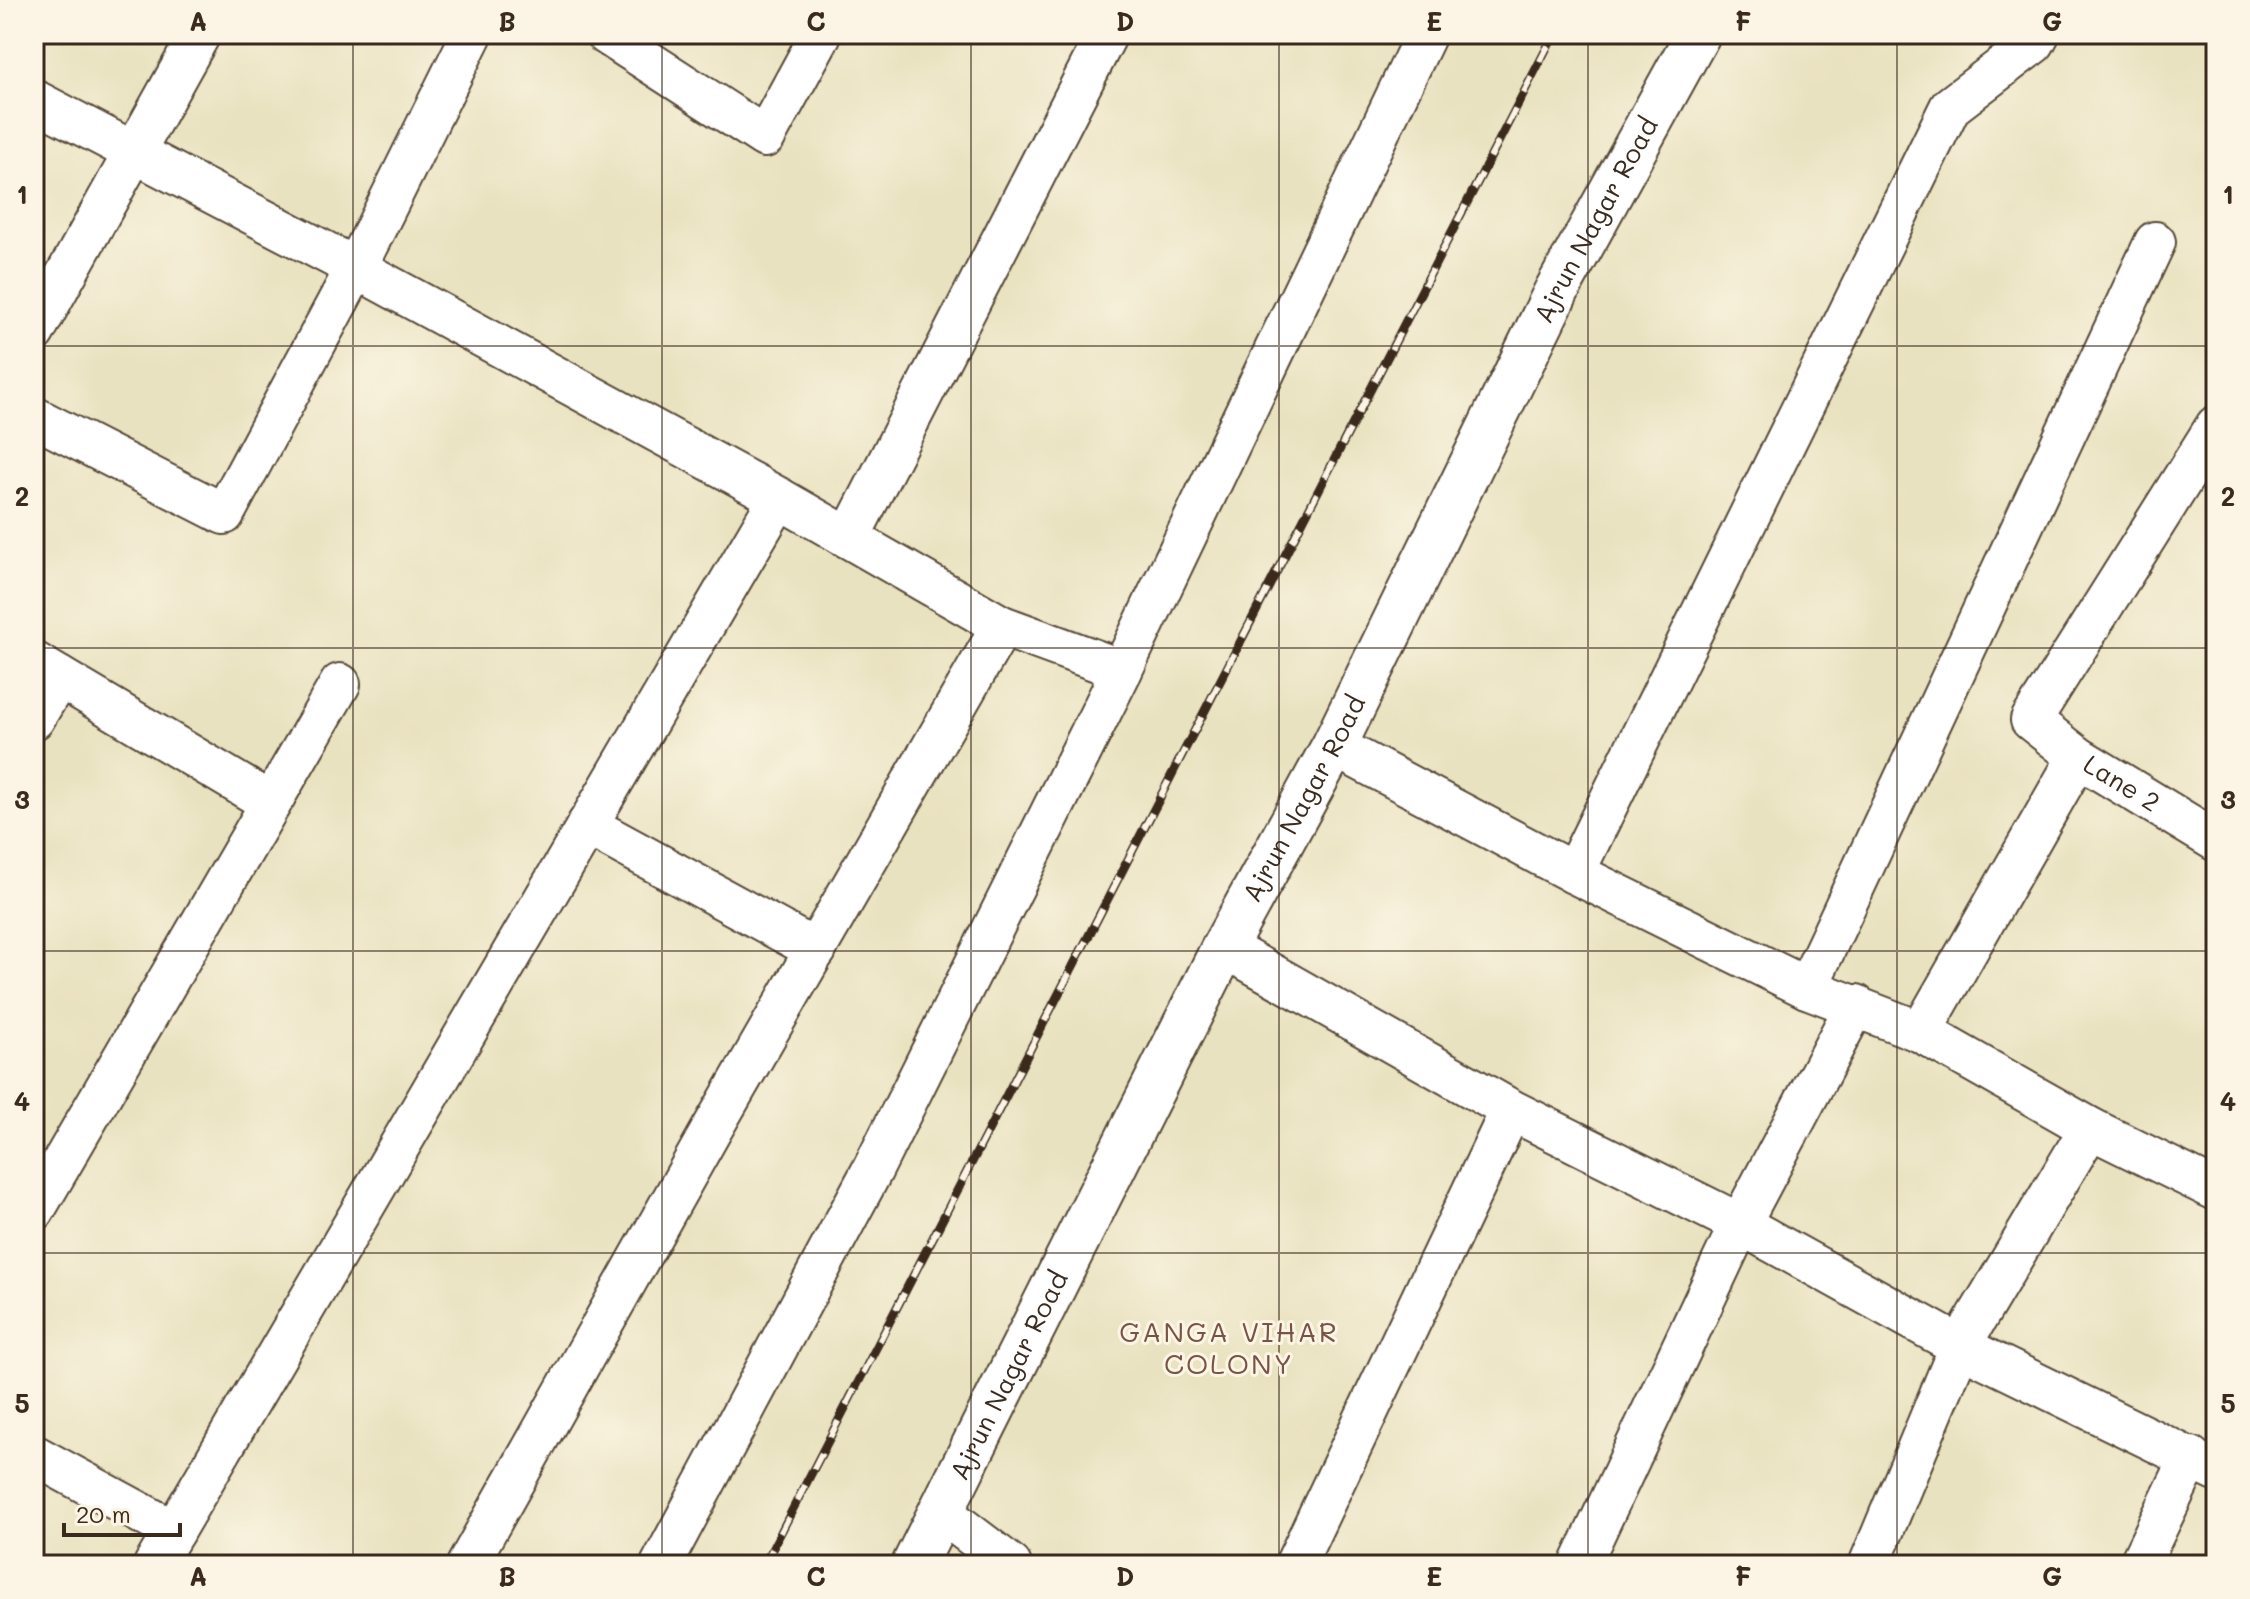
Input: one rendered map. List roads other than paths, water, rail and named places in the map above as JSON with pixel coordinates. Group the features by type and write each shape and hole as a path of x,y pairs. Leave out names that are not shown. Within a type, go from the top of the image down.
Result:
{"street":[{"path":"34,332 200,34"},
{"path":"34,417 224,514 356,268 472,34"},
{"path":"606,34 765,137 821,34"},
{"path":"849,538 1107,34"},
{"path":"661,1565 873,1169 1122,670 1426,34"},
{"name":"Ajrun Nagar Road","path":"914,1565 1224,947 1334,746 1557,290 1698,34"},
{"path":"1574,873 1950,107 2034,43 2039,34"},
{"path":"34,100 356,268 779,498 1002,626 1122,670"},
{"path":"1807,988 2155,242"},
{"name":"Lane 2","path":"2216,426 2031,720 2078,757 2216,841"},
{"path":"34,1455 164,1548 779,498"},
{"path":"467,1565 1002,626"},
{"path":"34,719 46,670 271,803"},
{"path":"34,1211 340,684"},
{"path":"1334,746 1574,873 1807,988 1921,1032 2090,1128 2216,1190"},
{"path":"1921,1032 2078,757"},
{"path":"587,825 816,950"},
{"path":"1224,947 1511,1110 1740,1224 1960,1346 2203,1464 2139,1565"},
{"path":"1580,1565 1740,1224 1856,1005"},
{"path":"1295,1565 1511,1110"},
{"path":"1869,1565 1960,1346 2090,1128"},
{"path":"941,1512 1011,1565"}],"railway":[{"path":"764,1565 1554,34"}],"district":[{"name":"GANGA VIHAR COLONY","path":"1229,1348"}]}
